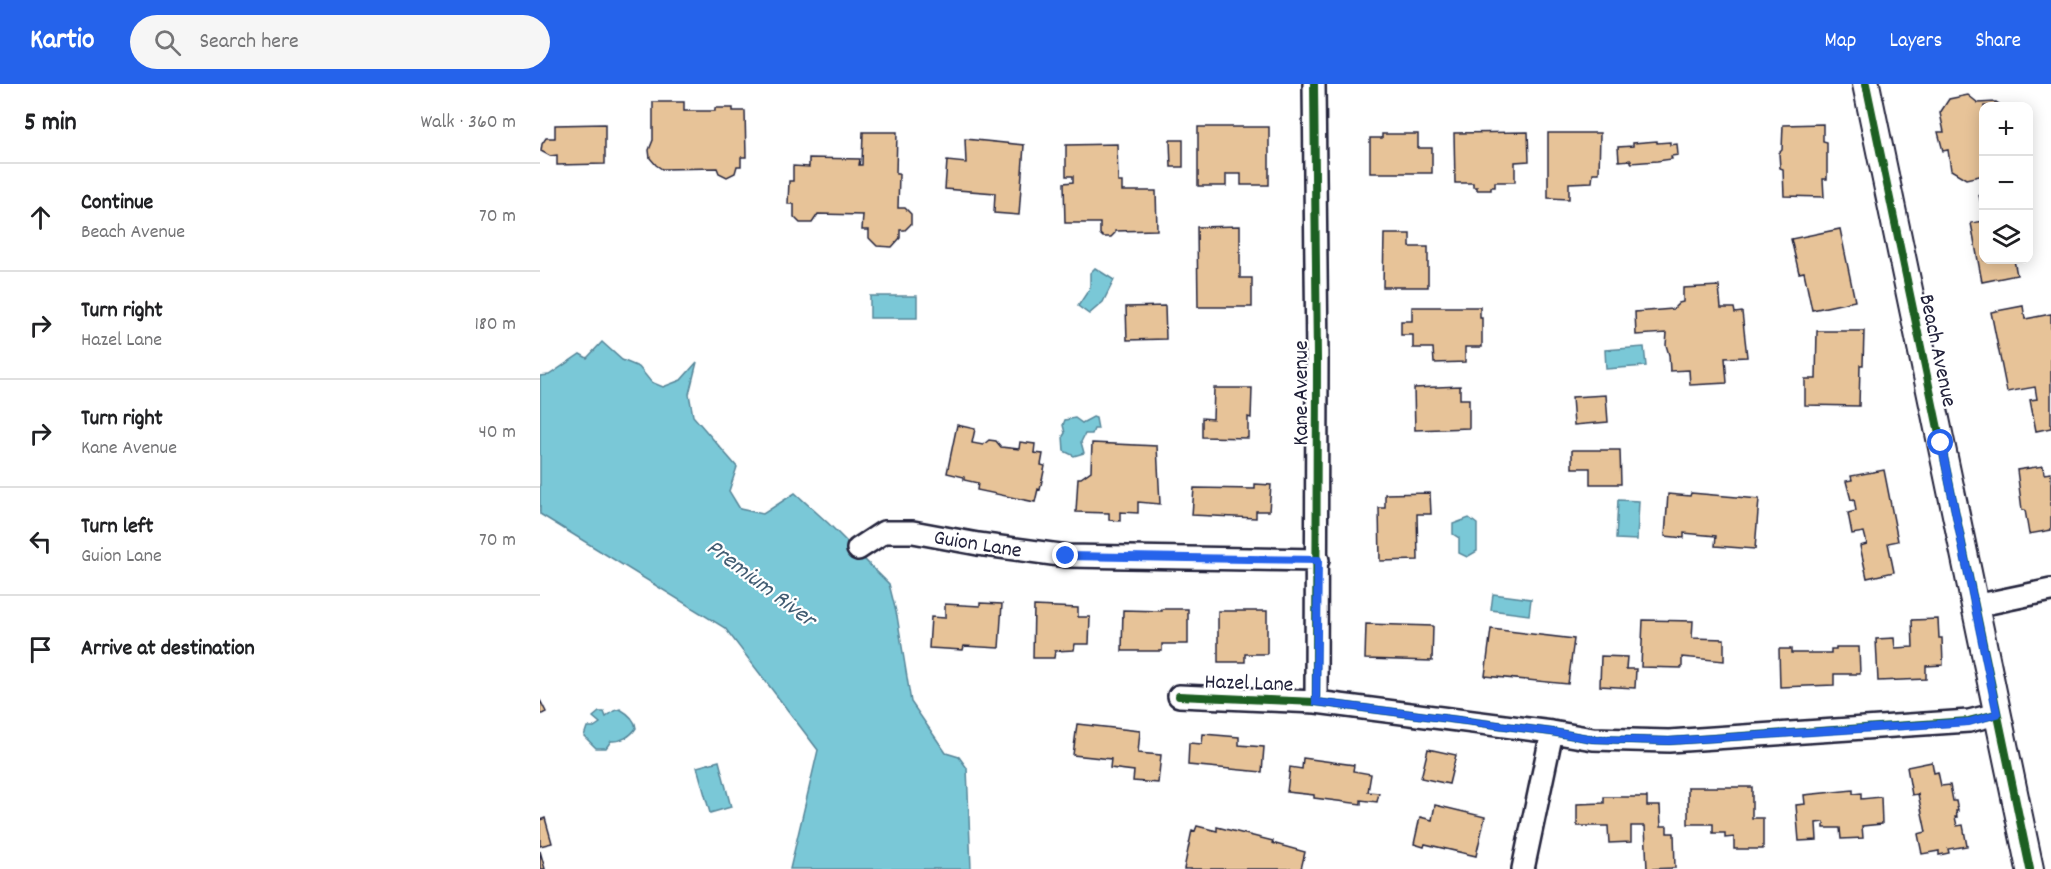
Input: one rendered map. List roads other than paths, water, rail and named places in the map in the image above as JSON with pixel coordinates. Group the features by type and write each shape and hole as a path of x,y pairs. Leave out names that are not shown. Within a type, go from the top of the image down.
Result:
{"street":[{"name":"Kane Avenue","path":"1314,84 1318,560 1316,702"},
{"name":"Beach Avenue","path":"1866,84 2030,869"},
{"name":"Guion Lane","path":"858,549 884,532 913,532 1066,556 1318,560"},
{"path":"1975,606 2051,590"},
{"name":"Hazel Lane","path":"1179,696 1316,702 1593,739 1669,741 1969,722 1997,714"},
{"path":"1523,869 1552,732"}],"water":[{"path":"1095,268 1114,280 1103,302 1089,314 1078,306 1090,288 1090,273"},
{"path":"870,296 917,296 917,318 870,318"},
{"name":"Premium River","path":"602,342 622,360 639,367 651,382 663,387 681,380 697,362 689,394 693,416 737,467 729,491 740,509 763,514 795,493 889,584 897,616 911,702 946,753 959,757 967,768 971,869 790,869 818,750 725,628 540,514 540,376 549,375 580,354 587,358"},
{"path":"1644,347 1646,366 1606,369 1605,350"},
{"path":"1093,417 1096,418 1098,429 1094,429 1092,434 1085,434 1081,442 1084,453 1074,456 1064,451 1063,425 1065,420 1075,418 1082,423"},
{"path":"1618,500 1639,501 1637,540 1616,539"},
{"path":"1469,518 1477,524 1477,551 1467,557 1459,553 1459,538 1453,534 1453,524"},
{"path":"1493,594 1531,599 1529,615 1491,610"},
{"path":"620,709 628,714 636,728 625,738 611,741 606,748 596,748 584,736 587,727 594,727 600,723 593,717 599,712 604,712 606,717"},
{"path":"719,761 731,807 710,813 697,767"}]}
